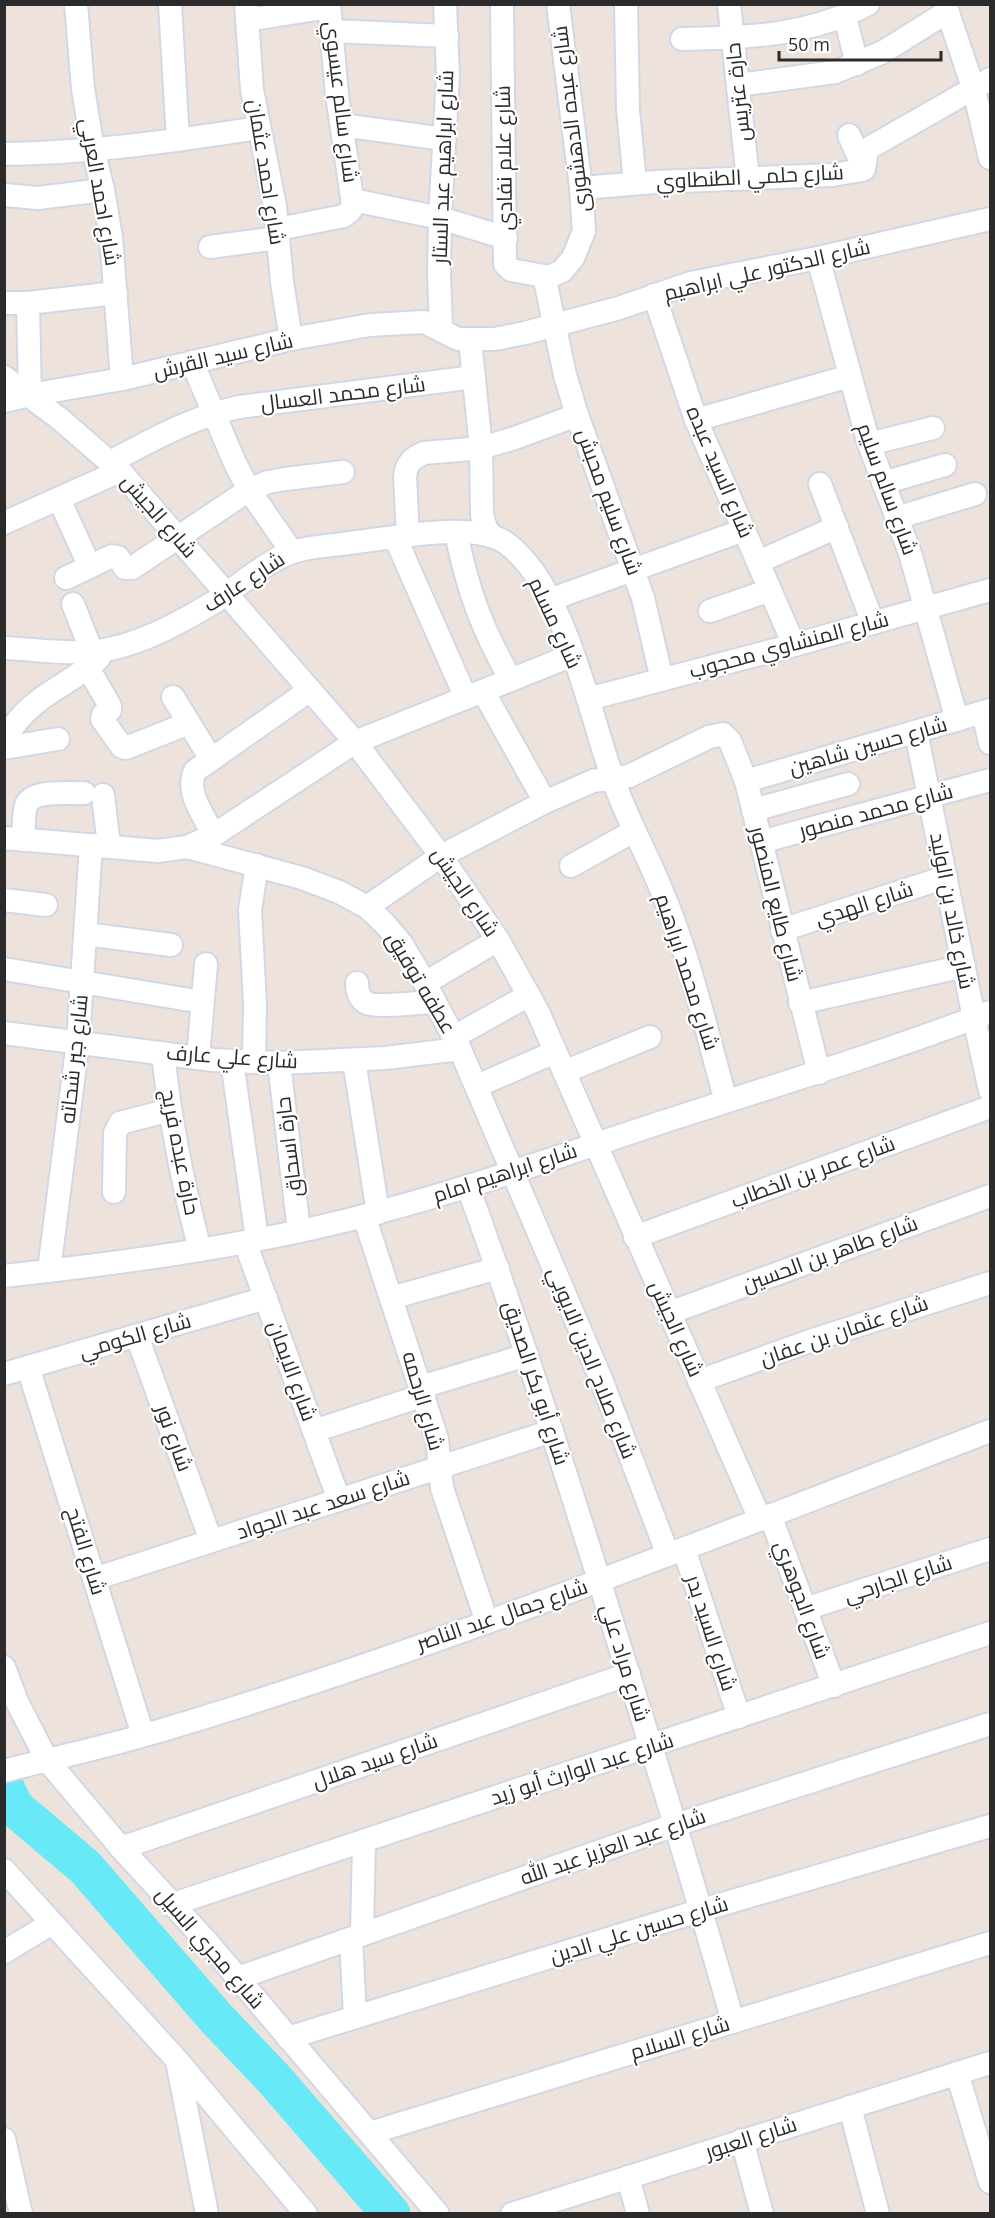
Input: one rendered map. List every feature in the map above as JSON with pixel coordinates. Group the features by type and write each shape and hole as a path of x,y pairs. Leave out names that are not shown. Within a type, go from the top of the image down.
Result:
{"street":[{"name":"شارع احمد العربي","path":"76,4 83,89 93,149 104,190 117,293 122,379"},
{"path":"170,4 178,140"},
{"name":"شارع ابراهيم عبد الستار","path":"441,329 440,218 448,75 445,4"},
{"name":"شارع علام نفادي","path":"502,4 505,261 508,268 549,278"},
{"name":"شارع عبده الدهشورى","path":"549,278 567,267 579,246 584,231 581,188 558,4"},
{"path":"626,4 628,110 635,183"},
{"name":"حارة عتريس","path":"729,4 748,179"},
{"path":"682,39 732,38 805,28 845,17 868,4"},
{"path":"247,12 329,6"},
{"name":"شارع سالم عيسوي","path":"329,6 353,200"},
{"path":"738,85 835,72 857,64 883,52 946,8 982,85 990,158"},
{"name":"شارع احمد عثمان","path":"247,12 252,90 278,233 282,282 291,339"},
{"path":"845,17 857,64"},
{"path":"331,31 447,36"},
{"name":"شارع حلمي الطنطاوي","path":"581,188 635,183 832,175 864,169 866,152 869,148 982,85"},
{"path":"342,125 444,139"},
{"path":"4,154 59,153 178,140 259,128"},
{"path":"849,135 864,169"},
{"path":"4,195 38,198 104,190"},
{"path":"210,247 344,216 351,210 353,200 440,218 506,238"},
{"name":"شارع الدكتور علي ابراهيم","path":"441,329 458,339 495,339 620,308 691,283 818,258 990,219"},
{"name":"شارع سالم سليم","path":"818,258 869,444 910,553 957,720"},
{"path":"549,278 546,285 554,325"},
{"path":"4,303 28,303 117,293"},
{"name":"شارع السيد عبده","path":"654,295 696,420 794,645"},
{"path":"28,303 30,395"},
{"name":"شارع سيد القرش","path":"4,401 122,379 291,339 370,325 412,321 424,322 441,329"},
{"name":"شارع سليم محبش","path":"554,325 577,415 643,598 662,680"},
{"path":"470,340 481,448 482,515 490,536"},
{"path":"192,363 249,490 292,552"},
{"path":"696,420 850,376"},
{"name":"شارع الجيش","path":"4,377 30,395 115,467 179,538 355,742 441,856 498,940 529,996 560,1062 699,1381 765,1517"},
{"name":"شارع محمد العسال","path":"4,523 58,499 186,423 213,412 474,377"},
{"path":"545,802 475,694 402,536 405,477 410,462 424,453 481,448 577,415"},
{"path":"869,444 933,428"},
{"path":"883,483 945,465"},
{"path":"66,578 114,556 125,568 129,569 249,490 268,482 343,472"},
{"path":"820,484 873,623"},
{"path":"896,518 975,494"},
{"path":"58,499 90,567"},
{"path":"758,562 837,527"},
{"path":"549,600 744,530"},
{"path":"456,532 463,570 475,609 491,645 511,680"},
{"name":"شارع عارف","path":"4,648 96,656 165,629 227,594 292,552 402,536 456,532 490,536"},
{"name":"شارع مسلم","path":"490,536 504,542 523,559 549,600 573,655 612,779"},
{"path":"710,611 770,590"},
{"name":"شارع المنشاوي محجوب","path":"588,699 990,590"},
{"path":"74,604 96,656 111,709 102,719 122,747 126,748 189,723"},
{"path":"14,839 158,851 187,847 214,835 355,742 573,655"},
{"path":"4,741 12,718 32,706 96,656"},
{"path":"214,835 192,793 191,785 195,771 310,690"},
{"path":"173,697 211,759"},
{"path":"987,711 990,743"},
{"name":"شارع حسين شاهين","path":"746,781 987,711"},
{"name":"شارع خالد بن الوليد","path":"916,732 964,966 982,1015 990,1090"},
{"name":"شارع طايع المنصور","path":"612,779 637,773 709,737 723,734 727,736 746,781 819,1073"},
{"path":"4,748 58,739"},
{"path":"367,908 441,856 545,802 594,781 612,779"},
{"name":"شارع محمد ابراهيم","path":"612,779 661,888 681,941 726,1101"},
{"name":"شارع محمد منصور","path":"761,842 990,780"},
{"path":"753,810 848,784"},
{"name":"شارع جبر شحاته","path":"14,839 26,805 33,797 43,794 93,794 100,845 85,934 78,1041 49,1271"},
{"path":"571,866 634,831"},
{"name":"عطفه توفيق","path":"187,847 302,878 339,892 367,908 384,922 401,943 457,1043 514,1172"},
{"path":"254,1062 255,1004 250,910 257,865"},
{"name":"شارع الهدي","path":"782,930 946,877"},
{"path":"4,900 46,905"},
{"path":"85,934 171,945"},
{"path":"357,983 361,999 371,1005 430,993 498,940"},
{"path":"198,1058 206,964"},
{"path":"800,1003 964,966"},
{"path":"4,969 202,1002"},
{"name":"شارع علي عارف","path":"4,1033 231,1061 279,1063 354,1060 457,1043 529,996"},
{"name":"شارع ابراهيم امام","path":"4,1276 131,1262 251,1241 371,1214 468,1187 726,1101 819,1073 982,1015"},
{"path":"477,1086 650,1038"},
{"name":"حارة عبده فريج","path":"164,1053 170,1110 187,1200 200,1250"},
{"name":"شارع الرحمه","path":"354,1060 371,1214 391,1298 437,1439 442,1488 487,1622"},
{"name":"شارع الايمان","path":"231,1061 251,1241 266,1298 339,1500"},
{"name":"حارة اسحاق","path":"279,1063 299,1231"},
{"name":"شارع عمر بن الخطاب","path":"635,1237 990,1107"},
{"path":"114,1192 117,1126 124,1121 170,1110"},
{"name":"شارع صلاح الدين الايوبي","path":"514,1172 676,1552"},
{"name":"شارع أبو بكر الصديق","path":"468,1187 498,1268 600,1581"},
{"name":"شارع طاهر بن الحسين","path":"669,1313 990,1196"},
{"path":"391,1298 498,1268"},
{"name":"شارع عثمان بن عفان","path":"699,1381 810,1341 990,1283"},
{"name":"شارع الكومي","path":"4,1374 266,1298"},
{"name":"شارع نور","path":"137,1336 211,1541"},
{"path":"314,1431 527,1355"},
{"name":"شارع الفتح","path":"28,1367 143,1736"},
{"name":"شارع سعد عبد الجواد","path":"94,1578 552,1431"},
{"name":"شارع جمال عبد الناصر","path":"4,1771 143,1736 487,1622 990,1431"},
{"name":"شارع الجوهري","path":"765,1517 805,1609 834,1686"},
{"name":"شارع الجارحي","path":"805,1609 990,1549"},
{"name":"شارع السيد بدر","path":"676,1552 739,1717"},
{"name":"شارع مراد علي","path":"600,1581 702,1910 733,2022"},
{"name":"شارع عبد الوارث أبو زيد","path":"173,1904 990,1634"},
{"name":"شارع مجري السيل","path":"4,1668 37,1763 173,1904 438,2214"},
{"name":"شارع سيد هلال","path":"121,1848 629,1674"},
{"name":"شارع عبد العزيز عبد الله","path":"238,1978 675,1825 990,1724"},
{"name":"شارع حسين علي الدين","path":"288,2038 702,1910 990,1826"},
{"path":"355,2017 357,1936 364,1841"},
{"path":"4,1870 177,2060 306,2214"},
{"path":"4,1952 52,1923"},
{"name":"شارع السلام","path":"370,2133 990,1943"},
{"path":"177,2060 207,2214"},
{"name":"شارع العبور","path":"512,2214 990,2063"},
{"path":"957,2073 990,2182"},
{"path":"849,2107 878,2214"},
{"path":"4,2139 8,2172 21,2214"},
{"path":"742,2140 762,2214"},
{"path":"628,2177 638,2214"}],"waterway":[{"path":"4,1786 15,1808 85,1867 391,2214"}]}
